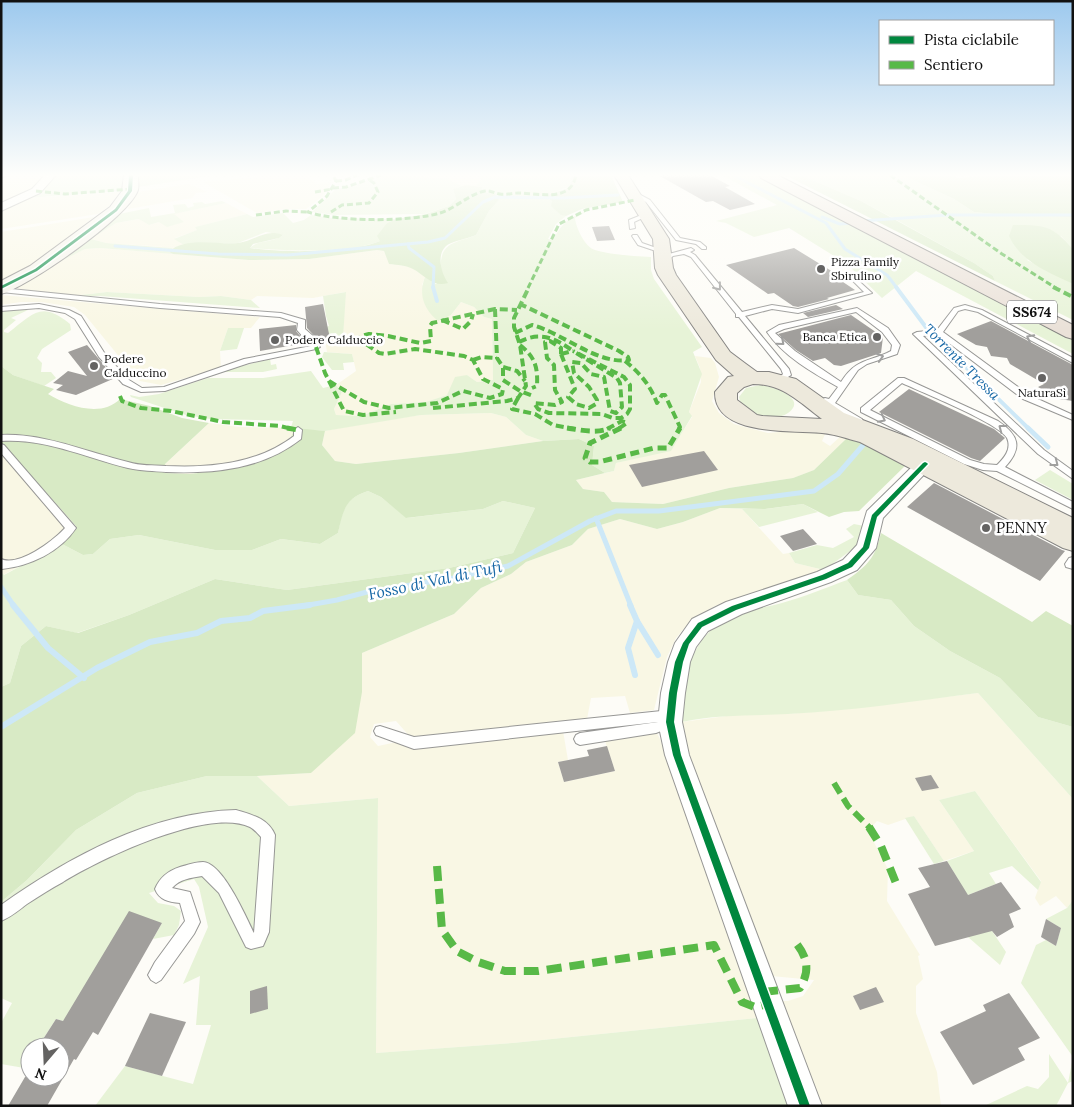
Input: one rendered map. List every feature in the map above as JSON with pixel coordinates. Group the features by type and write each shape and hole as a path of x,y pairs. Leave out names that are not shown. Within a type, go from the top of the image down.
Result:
{"highway":[{"name":"SS674","path":"866,227 1073,333"},
{"name":"SS674","path":"880,227 1073,325"}],"main road":[{"path":"654,227 660,236 666,275 723,356 738,369 753,378 793,389 836,418 888,437 1073,530"},
{"path":"723,356 730,386"},
{"path":"753,378 744,379 730,386 726,392 726,400 730,407 738,414 762,424 818,425 848,431 873,439 925,464 1072,558"},
{"path":"788,423 805,412 806,405 793,389"}],"street":[{"path":"1,289 36,270 94,227"},
{"path":"805,1106 677,755 671,718 679,662 686,643 700,625 734,608 824,577 850,565 866,548 874,516 925,464"}],"lane":[{"path":"635,236 640,244 663,256 685,252 701,246 678,239 668,227"},
{"path":"685,252 694,256 786,371 786,377 793,389 813,394 888,437"},
{"path":"739,314 772,307 798,311 869,293 850,275"},
{"path":"1,289 160,306 281,315 302,322 301,330 316,347 247,361 165,389 141,390 126,382 102,355 78,318 67,311 39,306 1,309"},
{"path":"939,332 956,309 970,308 988,315 1073,361"},
{"path":"830,403 843,386 848,377 858,366 894,352 896,345 894,340 885,330 858,310 782,327 771,332 775,338 808,365 843,386"},
{"path":"1073,418 1026,397 939,332 917,334 1041,452 1073,476"},
{"path":"999,468 1007,460 1013,447 1012,438 1006,430 988,419 901,380 864,410 967,462 983,467 999,468 1073,506"},
{"path":"1,438 10,437 39,442 98,456 124,465 190,469 231,466 259,459 290,444 298,437 298,430"},
{"path":"1,447 71,528 57,544 17,564 2,565 1,563"},
{"path":"380,731 414,743 671,718"},
{"path":"580,739 656,728 671,718"},
{"path":"1,914 22,899 95,856 170,826 206,816 229,815 250,820 265,829 268,835 266,874 262,932 258,941 251,942 224,888 211,875 204,869 181,872 167,880 162,889 170,895 185,897 193,922 184,938 167,956 156,974"}],"shaded area":[{"path":"1,227 16,227 1,229"},
{"path":"34,227 82,227 35,264 1,283 1,232"},
{"path":"110,227 196,227 198,230 175,238 184,245 173,248 106,243 91,239"},
{"path":"100,248 249,260 309,259 377,250 384,251 390,264 411,267 425,277 422,285 451,315 461,302 474,307 484,317 492,319 493,380 477,382 467,375 447,395 427,402 391,404 361,416 336,415 334,409 342,392 336,385 356,371 352,354 327,352 325,340 343,337 345,292 313,298 257,296 251,300 221,296 199,297 107,292 71,296 15,288 75,253 85,249"},
{"path":"1,295 260,317 251,328 228,328 220,351 221,368 161,385 140,381 85,315 74,307 41,302 1,305"},
{"path":"695,356 711,358 715,363 719,377 712,401 719,413 734,424 768,433 801,430 826,432 822,441 830,446 842,435 848,437 814,470 793,478 729,488 663,504 612,502 604,492 583,489 576,480 614,471 616,463 671,450 692,417 689,412 701,382 700,368"},
{"path":"491,413 506,417 526,435 543,441 459,453 356,464 335,461 322,445 325,431 363,423 421,415"},
{"path":"209,423 239,427 295,428 288,444 230,469 190,474 164,473 164,465"},
{"path":"1,442 76,527 62,544 3,575 1,572"},
{"path":"720,508 742,509 783,554 789,553 795,563 824,570 715,606 692,619 676,638 667,657 654,710 630,713 625,696 591,698 587,719 412,739 396,721 374,724 370,737 378,746 397,742 563,731 568,760 558,762 564,782 615,771 605,741 657,733 674,769 751,991 757,1018 513,1043 376,1053 378,798 289,806 257,776 311,773 362,692 362,653 454,614 481,588 511,574 526,562 572,545 588,529 620,519 657,529 683,522"},
{"path":"978,693 1073,799 1073,900 1067,908 1056,896 1040,906 1035,898 1041,881 975,791 939,800 974,851 944,861 914,816 888,825 877,821 868,831 888,869 887,901 920,955 918,956 923,979 916,986 916,1013 937,1072 941,1106 815,1106 779,1001 788,1001 803,996 814,980 771,976 688,755 682,722 741,714 788,714 845,709"}],"green space":[{"path":"99,227 110,227 91,239 106,243 173,248 169,252 173,254 100,248 85,249 47,268"},
{"path":"195,227 386,227 380,241 334,250 298,251 250,248 258,243 283,235 266,232 238,243 196,243 184,245 174,239 197,230"},
{"path":"384,227 481,227 476,235 449,244 442,252 443,274 448,283 443,284 429,280 410,268 389,264 384,251 377,250 309,259 249,260 173,254 169,252 183,244 202,242 238,243 271,233 283,235 279,238 253,244 250,248 279,251 335,250 368,245 380,241 377,236"},
{"path":"481,227 555,227 548,239 553,240 562,227 577,227 588,245 595,250 651,257 651,270 654,279 702,347 693,352 702,374 689,412 692,416 671,451 616,463 614,471 605,473 592,465 594,446 579,439 543,441 526,435 506,417 491,413 421,415 325,431 304,430 291,427 293,421 210,419 186,415 131,397 130,395 139,397 159,394 208,378 263,378 311,371 323,388 336,385 342,392 334,409 336,415 361,416 391,404 426,402 447,395 455,377 467,375 477,382 493,380 492,319 484,317 474,307 461,302 451,315 438,321 429,312 422,296 425,277 436,284 443,276 441,271 442,256 447,247 476,235"},
{"path":"733,227 857,227 1073,339 1073,354 916,271 882,298 847,264 789,228 754,237"},
{"path":"887,227 908,227 974,263 993,276 995,281"},
{"path":"909,227 1073,227 1073,249 1061,236 1027,260 1073,284 1073,320 995,281 993,276 974,263"},
{"path":"1012,227 1042,227 1059,235 1073,249 1073,284 1028,259 1014,245 1009,236"},
{"path":"107,292 199,297 221,296 251,300 260,308 100,296 72,296"},
{"path":"346,292 343,338 337,338 336,333 327,334 326,327 329,326 323,296"},
{"path":"28,310 11,318 16,320 4,332 8,333 31,315 44,311 60,317 70,324 71,330 42,349 37,358 42,363 41,372 51,372 56,378 44,386 13,375 1,366 1,311"},
{"path":"228,328 244,328 237,349 220,351"},
{"path":"324,352 352,354 354,362 343,363 344,370 332,370 322,357"},
{"path":"270,359 271,365 276,364 277,369 263,372 219,372"},
{"path":"1,366 13,375 54,389 48,394 75,406 94,409 104,408 120,399 150,406 182,418 209,423 165,464 164,473 190,474 230,469 288,444 295,428 325,431 322,445 335,461 356,464 459,453 543,441 579,439 594,446 592,465 605,473 576,480 583,489 604,492 612,502 663,504 729,488 793,478 814,470 848,437 907,464 859,511 844,512 829,517 803,504 765,509 720,508 683,522 657,529 620,519 588,529 572,545 526,562 511,574 481,588 454,614 362,653 362,692 355,733 311,773 207,776 137,793 76,830 27,880 1,902 1,687 10,683 21,646 46,626 78,633 129,615 215,579 287,590 449,568 513,553 535,508 503,501 483,509 406,518 381,497 368,491 354,497 346,506 338,533 320,544 281,539 252,550 215,550 139,535 110,539 93,554 83,555 62,544 76,526 1,442"},
{"path":"760,385 786,394 794,402 793,408 782,416 775,417 759,416 752,413 741,403 739,397 746,388"},
{"path":"1050,470 1073,484 1073,500 1035,480"},
{"path":"368,491 381,497 407,518 483,509 503,501 535,508 513,553 449,568 287,590 215,579 129,615 77,633 46,626 21,646 10,683 1,687 1,572 4,575 62,544 83,555 93,554 110,539 139,535 215,550 252,550 281,539 320,544 338,533 343,512 349,502 354,497"},
{"path":"803,504 818,512 759,527 742,509 766,509"},
{"path":"854,524 864,526 857,546 824,570 795,563 789,553 817,545 833,548 854,537 846,529"},
{"path":"881,533 1032,622 1046,611 1073,626 1073,727 1038,717 1000,678 950,651 914,626 891,600 858,595 847,580 870,560"},
{"path":"847,580 858,595 891,600 914,626 950,651 1000,678 1038,717 1073,727 1073,799 978,693 836,711 721,716 682,722 684,689 691,660 707,634 718,624 733,615 751,609 790,601"},
{"path":"207,776 257,776 289,806 378,798 376,1053 513,1043 757,1018 789,1106 95,1106 125,1066 193,1084 211,1025 196,1025 200,976 183,984 208,927 199,887 194,879 149,893 158,903 174,906 181,911 179,925 174,935 153,939 162,923 63,1021 56,1019 44,1037 20,1037 20,1067 1,1064 1,1023 12,1003 1,998 1,902 27,880 76,830 137,793"},
{"path":"975,791 1041,882 1038,890 1012,866 989,873 996,884 968,895 1006,952 1000,965 968,937 958,879 947,861 974,851 939,800"},
{"path":"914,816 944,861 934,864 905,818"},
{"path":"1073,900 1073,1057 1021,983 1036,945 1046,940 1056,946 1061,928 1046,919 1067,908"},
{"path":"1049,1054 1068,1083 1056,1106 984,1106 1027,1086 1038,1089 1049,1077"},
{"path":"1073,1057 1073,1081 1068,1083"}],"building":[{"path":"592,227 609,227 615,240 597,241"},
{"path":"794,248 838,275 834,276 855,290 798,307 793,306 774,293 768,294 726,265"},
{"path":"323,304 330,339 319,341 307,328 305,307"},
{"path":"836,305 843,309 808,317 803,313"},
{"path":"851,315 883,337 881,353 841,366 834,365 825,358 813,361 796,350 778,334"},
{"path":"991,321 1073,365 1073,401 1059,399 1038,387 1044,384 1010,364 1007,358 991,356 987,347 976,345 957,334"},
{"name":"Podere Calduccio","path":"296,325 296,331 306,343 260,351 259,329"},
{"path":"87,345 115,378 76,395 56,390 63,385 53,383 68,371 87,376 68,352"},
{"path":"909,389 994,429 1005,438 980,461 879,412"},
{"path":"704,451 718,470 642,487 629,465"},
{"name":"PENNY","path":"934,483 1065,551 1040,581 907,507"},
{"path":"803,529 817,544 793,551 780,536"},
{"path":"607,746 615,771 564,782 558,762 589,756 587,750"},
{"path":"931,775 939,788 922,791 915,778"},
{"path":"947,861 968,895 1001,882 1021,909 1009,914 1014,927 997,937 992,931 935,946 908,894 930,887 918,868"},
{"path":"129,911 162,923 98,1035 93,1032 76,1060 74,1059 70,1066 70,1037 44,1037 56,1019 63,1021"},
{"path":"1046,919 1061,928 1056,946 1041,937"},
{"path":"267,986 268,1009 250,1014 250,991"},
{"path":"876,987 884,1002 860,1010 853,996"},
{"path":"1009,993 1040,1038 1018,1048 1025,1060 973,1085 940,1032 986,1011 983,1005"},
{"path":"150,1013 186,1022 162,1076 125,1066"},
{"path":"20,1086 58,1087 47,1106 8,1106"}],"waterway":[{"path":"115,246 218,254 288,255 428,242 445,238 457,227"},
{"name":"Torrente Tressa","path":"829,227 845,249 887,275 897,288"},
{"path":"408,244 409,248 434,267 433,287"},
{"path":"433,287 437,301"},
{"name":"Torrente Tressa","path":"896,287 928,330 1029,429"},
{"name":"Torrente Tressa","path":"1028,428 1048,447"},
{"name":"Fosso di Val di Tufi","path":"596,519 616,511 659,511 814,491 838,474 864,444"},
{"name":"Fosso di Val di Tufi","path":"305,606 367,592 454,578 508,566 596,519"},
{"path":"596,519 631,606"},
{"path":"1,587 14,606"},
{"path":"13,605 48,648 83,677"},
{"name":"Fosso di Val di Tufi","path":"305,606 310,605"},
{"path":"630,605 637,621"},
{"name":"Fosso di Val di Tufi","path":"83,677 150,642 197,633 221,621 250,618 263,611 305,606"},
{"path":"635,675 628,648 637,621"},
{"path":"637,621 658,655"},
{"name":"Fosso di Val di Tufi","path":"1,727 83,677"}],"marked path":[{"path":"433,408 507,401 518,398 526,386 520,345 514,327 514,318 558,227"},
{"path":"964,227 1025,270 1073,297"},
{"path":"515,333 532,325 549,330 590,352 611,360 629,360 628,357 619,351 520,304"},
{"path":"495,309 497,358 503,367 517,371 525,381"},
{"path":"329,381 364,402 389,408 437,403 463,391 490,398 502,394 503,389 483,379 473,360 464,356 415,349 385,354 379,353 359,339 361,336 369,334 388,336 414,343 425,343 431,341 430,326 432,323 495,309 517,310"},
{"path":"442,320 463,329 471,321 473,314"},
{"path":"519,342 536,335 552,338 567,347 574,352 591,363 617,378 620,383 622,407 616,413 610,411 604,377 591,374 581,363 572,362 574,373 589,387 597,400 596,404 589,408 576,404 568,397 575,389 562,359 561,353 561,348 550,341 545,342 547,358 554,365 555,390 562,402 555,405 534,403 538,409 549,413 602,414 613,418 621,418 627,414 630,409 630,385 624,377 573,351 561,354"},
{"path":"520,345 531,354 536,362 538,372 537,386 532,388"},
{"path":"316,347 325,373 344,411 363,415 396,412"},
{"path":"473,360 482,357 497,358"},
{"path":"518,398 512,409 535,414 553,425 587,431 603,431 622,421 627,423 625,426 590,443 585,458 590,462 599,462 654,448 668,448 680,427 665,395 662,395 657,403 652,389 638,371 625,361"},
{"path":"503,368 503,380 520,391 533,396"},
{"path":"120,396 122,401 141,408 171,411 223,422 280,426 298,430"},
{"path":"834,783 848,806 873,832 885,853 896,883"},
{"path":"437,866 442,930 457,951 478,962 505,971 538,971 714,945 742,1002 755,1007 768,1004"},
{"path":"763,992 800,988 806,976 807,965 804,954 796,943"}],"cycle path":[{"path":"1,288 36,270 94,227"},
{"path":"805,1106 677,755 670,722 673,693 679,662 686,643 700,625 734,608 824,577 850,565 866,548 874,516 925,464"}],"place":[{"name":"Pizza Family Sbirulino","path":"821,269"},
{"name":"Banca Etica","path":"877,337"},
{"name":"Podere Calduccio","path":"275,340"},
{"name":"Podere Calduccino","path":"94,366"},
{"name":"NaturaSì","path":"1042,378"},
{"name":"PENNY","path":"986,528"}]}
